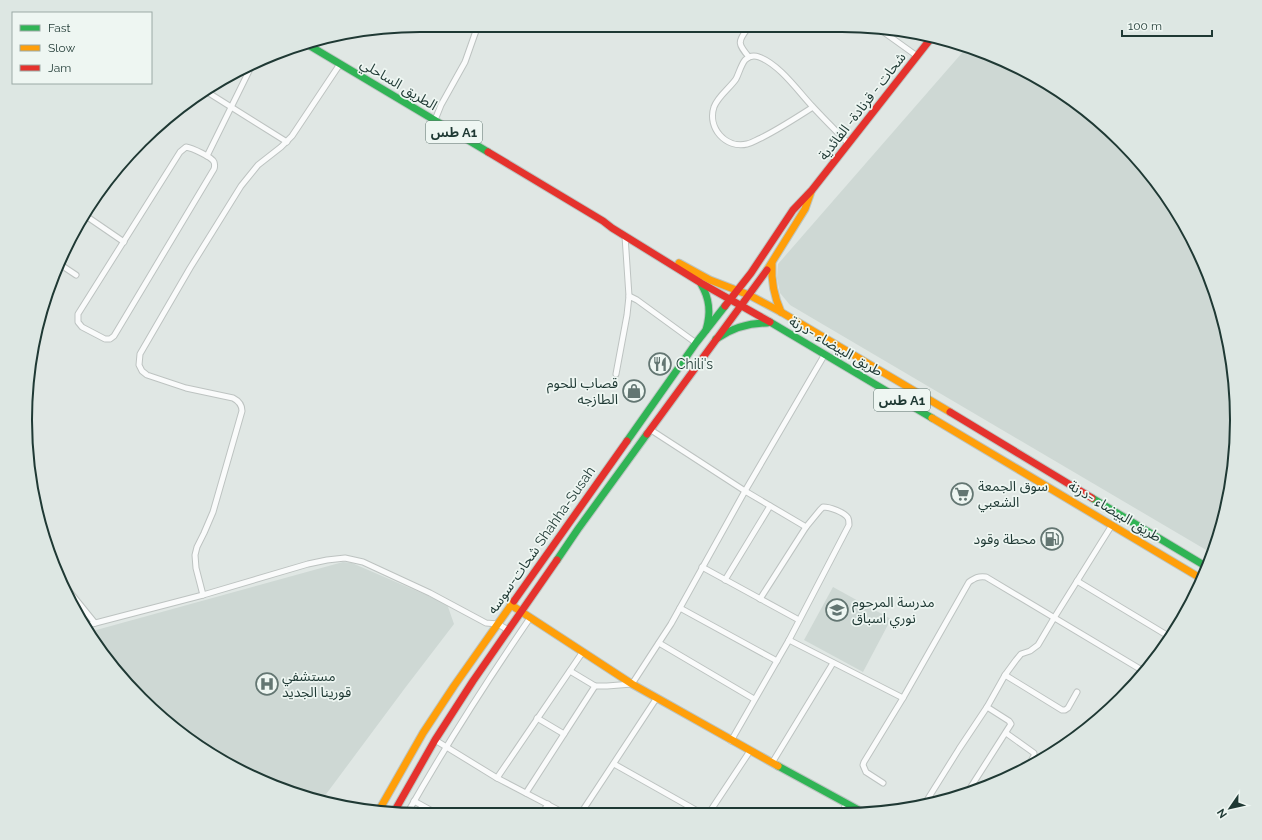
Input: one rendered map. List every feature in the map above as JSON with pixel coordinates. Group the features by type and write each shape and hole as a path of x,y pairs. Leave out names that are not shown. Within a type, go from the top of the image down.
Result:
{"main road":[{"name":"شحات - قرنادة- الفائدية","path":"812,190 928,42"},
{"name":"الطريق الساحلي","path":"312,47 603,221"},
{"name":"شحات-سوسه Shahha-Susah","path":"397,807 452,712 508,630 522,612 578,529 772,264 805,209 812,190"},
{"name":"شحات-سوسه Shahha-Susah","path":"382,806 439,707 696,343 751,273 793,210 812,190"},
{"name":"طريق البيضاء -درنة","path":"603,221 701,283 825,354 1197,575"},
{"name":"طريق البيضاء -درنة","path":"603,221 626,232 710,280 749,295 781,312 964,420 1202,564"},
{"path":"772,264 772,289 781,312"},
{"path":"701,283 707,294 710,306 706,330"},
{"path":"716,339 724,333 741,325 760,322 769,323"},
{"path":"511,605 582,653 656,699 847,804 850,808"}],"street":[{"path":"435,120 441,105 465,62 476,32"},
{"path":"745,32 741,37 740,45 749,57"},
{"path":"887,35 917,56"},
{"path":"812,107 773,132 747,144 736,145 723,140 715,128 712,116 717,100 736,79 745,60 753,56 759,57 782,73 812,107 848,143"},
{"path":"203,595 196,568 195,555 213,512 242,411 241,406 238,401 233,398 186,388 147,375 140,368 139,358 143,348 186,274 241,186 258,165 287,142 340,64"},
{"path":"207,156 249,72"},
{"path":"210,94 287,142"},
{"path":"189,147 207,156 214,161 214,169 116,334 110,339 105,339 82,327 78,322 77,317 182,150 189,147"},
{"path":"89,218 124,242"},
{"path":"616,374 629,296 625,236"},
{"path":"64,268 76,275"},
{"path":"629,296 637,300 696,343"},
{"path":"570,671 595,686 632,684 680,608 745,491 825,354"},
{"path":"651,430 745,491 806,527"},
{"path":"725,580 770,506"},
{"path":"731,741 789,640 849,525 848,518 831,507 823,507 806,527 760,599"},
{"path":"928,798 987,708 1005,675 1021,654 1030,651 1038,645 1112,525"},
{"path":"90,624 203,595 308,564 336,558 345,558 354,559 370,565 430,593 486,623 498,624 508,630"},
{"path":"702,567 799,620"},
{"path":"883,783 866,772 863,765 904,698 969,582 974,578 979,576 986,577 1140,669"},
{"path":"1077,581 1166,635"},
{"path":"76,600 95,623"},
{"path":"680,608 777,661"},
{"path":"410,808 502,659 530,618"},
{"path":"789,640 904,698"},
{"path":"659,643 754,699"},
{"path":"497,778 582,653"},
{"path":"772,763 833,663"},
{"path":"1005,675 1062,710 1068,708 1077,692"},
{"path":"526,793 595,686"},
{"path":"584,808 656,699"},
{"path":"972,785 1011,724 1009,721 987,708"},
{"path":"538,718 564,734"},
{"path":"1006,733 1034,753 1033,758"},
{"path":"435,740 497,778 555,808"},
{"path":"713,808 750,751"},
{"path":"614,764 692,808"},
{"path":"414,801 427,808"},
{"path":"546,808 548,804"},
{"path":"844,808 847,804"}],"shaded area":[{"path":"963,52 1014,72 1058,97 1098,128 1134,164 1150,184 1165,204 1190,248 1209,295 1223,344 1227,369 1230,420 1227,471 1223,496 1207,550 790,305 780,293 777,278 778,264"},
{"name":"مستشفي قورينا الجديد","path":"343,562 352,563 447,604 454,624 325,796 295,787 248,768 204,743 164,712 128,676 94,631"},
{"path":"833,587 891,619 863,672 804,640"}],"traffic: fast":[{"path":"312,47 488,152"},
{"path":"701,284 709,306 709,318 706,330"},
{"path":"627,441 696,343 725,306"},
{"path":"770,322 932,418"},
{"path":"716,339 740,327 767,323"},
{"path":"557,560 647,434"},
{"path":"1092,498 1202,564"},
{"path":"778,766 854,808"}],"traffic: slow":[{"path":"767,270 805,209 811,192"},
{"path":"679,263 710,280 749,295 781,312 950,412"},
{"path":"772,264 772,276 776,300 781,312"},
{"path":"932,418 1197,576"},
{"path":"381,806 423,733 514,601"},
{"path":"511,605 632,684 778,766"}],"traffic: jam":[{"path":"725,306 751,273 793,210 812,190 928,42"},
{"path":"488,152 603,221 701,283 770,322"},
{"path":"647,434 767,270"},
{"path":"950,412 1092,498"},
{"path":"514,601 627,441"},
{"path":"397,807 435,740 473,681 557,560"}],"place":[{"name":"Chili's","path":"660,364"},
{"name":"قصاب للحوم الطازجه","path":"634,391"},
{"name":"سوق الجمعة الشعبي","path":"962,494"},
{"name":"محطة وقود","path":"1052,539"},
{"name":"مدرسة المرحوم نوري اسباق","path":"837,610"},
{"name":"مستشفي قورينا الجديد","path":"267,684"}]}
